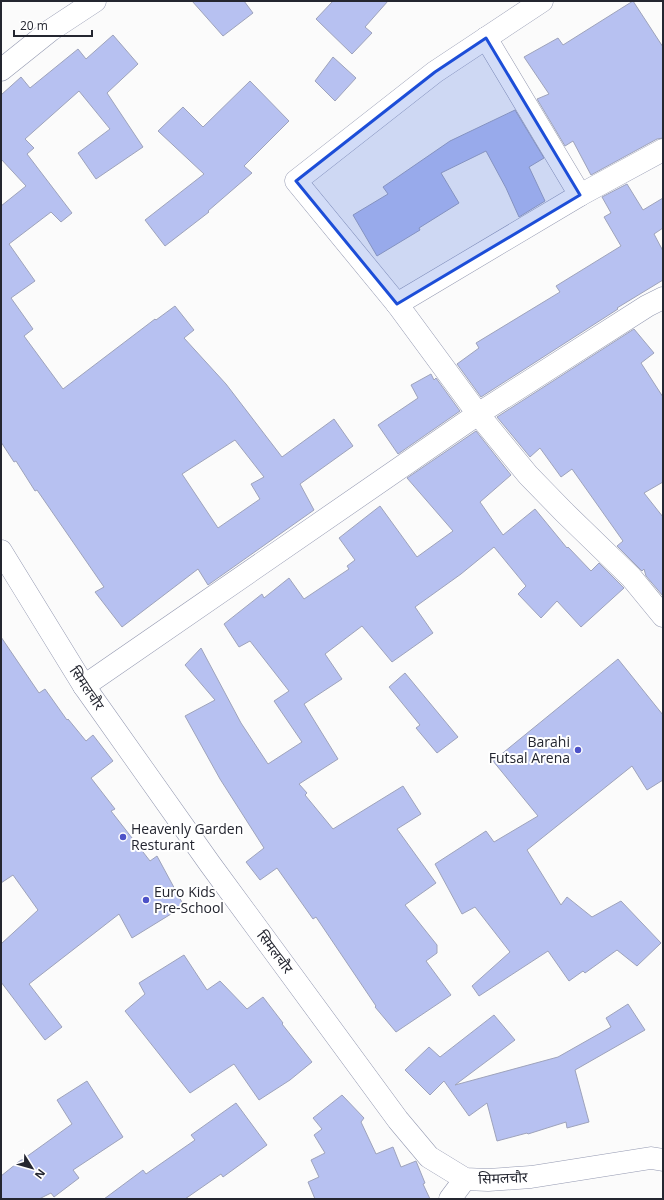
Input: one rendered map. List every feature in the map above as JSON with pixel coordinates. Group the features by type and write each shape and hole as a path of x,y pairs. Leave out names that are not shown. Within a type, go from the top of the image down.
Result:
{"street":[{"path":"1,70 51,30 95,1"},
{"path":"542,1 435,72 296,181 397,304 478,414 528,475 631,577 663,616"},
{"path":"486,38 580,195"},
{"path":"397,304 580,195 663,150"},
{"path":"84,686 478,414 647,306 662,301"},
{"name":"सिमलचौर","path":"1,551 84,686 210,864 398,1120 430,1157 465,1178 488,1180 531,1177 657,1159"},
{"path":"450,1199 465,1178"}],"highlighted area":[{"path":"486,38 580,195 397,304 296,181 435,72"}],"building":[{"path":"192,1 244,1 253,13 223,36"},
{"path":"333,1 388,1 365,27 372,33 352,54 316,19"},
{"path":"633,1 663,47 663,138 657,139 591,175 573,141 565,146 537,99 549,94 524,57 558,38 563,45"},
{"path":"113,35 138,64 107,93 143,147 96,179 78,153 110,129 79,91 25,139 34,148 27,154 72,213 61,222 51,212 9,244 35,281 11,298 33,329 24,336 63,389 155,319 156,320 175,306 194,330 184,338 226,384 282,457 334,419 353,446 300,484 314,510 208,585 198,569 122,627 95,592 104,587 37,490 35,491 16,461 14,462 1,442 1,206 26,186 1,159 1,95 21,77 30,88 78,49 86,59","holes":["235,440 264,477 251,484 260,499 218,528 182,474"]},
{"path":"333,57 356,78 335,101 315,81"},
{"path":"250,81 289,121 244,166 252,173 208,211 209,212 165,246 145,220 204,174 158,131 183,107 203,127"},
{"path":"515,110 544,158 529,167 545,201 519,217 506,188 486,151 441,173 459,203 419,228 420,230 377,256 353,215 388,194 383,187 450,141"},
{"path":"627,184 643,210 663,198 663,228 654,234 663,251 663,280 617,308 618,309 481,397 457,364 479,348 476,343 560,292 556,286 621,246 604,217 611,213 602,197"},
{"path":"634,329 654,353 641,363 663,397 663,482 644,493 663,517 663,596 646,576 644,569 642,571 617,546 623,541 572,469 561,477 540,448 530,457 497,417"},
{"path":"431,374 434,380 436,378 460,411 398,454 378,425 418,398 411,385"},
{"path":"476,431 511,475 480,502 503,535 535,509 567,548 568,547 591,571 599,563 624,588 581,627 557,601 541,618 518,594 526,586 494,547 461,574 415,607 433,633 392,662 362,626 325,654 342,679 304,704 338,759 299,784 307,793 305,795 333,829 403,786 421,814 397,829 436,883 405,905 437,945 437,953 426,961 451,995 396,1032 375,1007 376,1006 316,917 313,919 277,868 260,880 246,862 264,848 220,779 185,716 215,700 185,665 201,648 241,723 268,764 302,742 274,701 289,691 250,641 239,647 224,624 262,594 264,598 289,578 304,599 349,569 347,566 355,560 339,538 380,506 417,557 453,531 407,478"},
{"path":"1,637 39,693 45,689 67,720 68,719 86,741 93,735 113,761 91,778 115,809 111,811 150,861 157,856 184,906 132,938 119,914 29,984 62,1027 45,1040 1,982 1,944 38,910 13,875 1,883"},
{"path":"618,659 663,715 663,780 647,790 632,766 527,850 561,905 567,897 592,917 621,901 661,943 637,966 617,950 585,973 583,971 569,981 548,951 479,996 472,986 510,952 475,907 462,914 435,864 486,831 494,842 538,816 493,761"},
{"path":"405,673 458,737 437,753 416,728 420,725 389,687"},
{"path":"184,955 207,990 220,981 247,1009 263,997 312,1062 290,1080 259,1100 234,1064 190,1093 125,1011 145,994 139,983"},
{"path":"628,1004 645,1030 575,1070 589,1122 567,1128 566,1122 528,1134 497,1141 487,1103 469,1116 444,1081 430,1095 405,1070 429,1047 440,1057 494,1015 515,1040 455,1085 558,1057 611,1027 606,1018"},
{"path":"87,1081 123,1137 73,1170 79,1178 54,1197 51,1193 39,1199 1,1199 1,1176 72,1124 57,1100"},
{"path":"342,1095 364,1118 361,1122 376,1154 393,1147 401,1167 416,1161 425,1183 423,1184 430,1199 315,1199 308,1182 319,1177 311,1160 325,1153 314,1135 322,1129 313,1118"},
{"path":"236,1103 267,1145 223,1177 221,1174 185,1199 104,1199 143,1170 146,1174 195,1140 191,1135"}],"place":[{"name":"Barahi Futsal Arena","path":"578,750"},
{"name":"Heavenly Garden Resturant","path":"123,837"},
{"name":"Euro Kids Pre-School","path":"146,900"}]}
